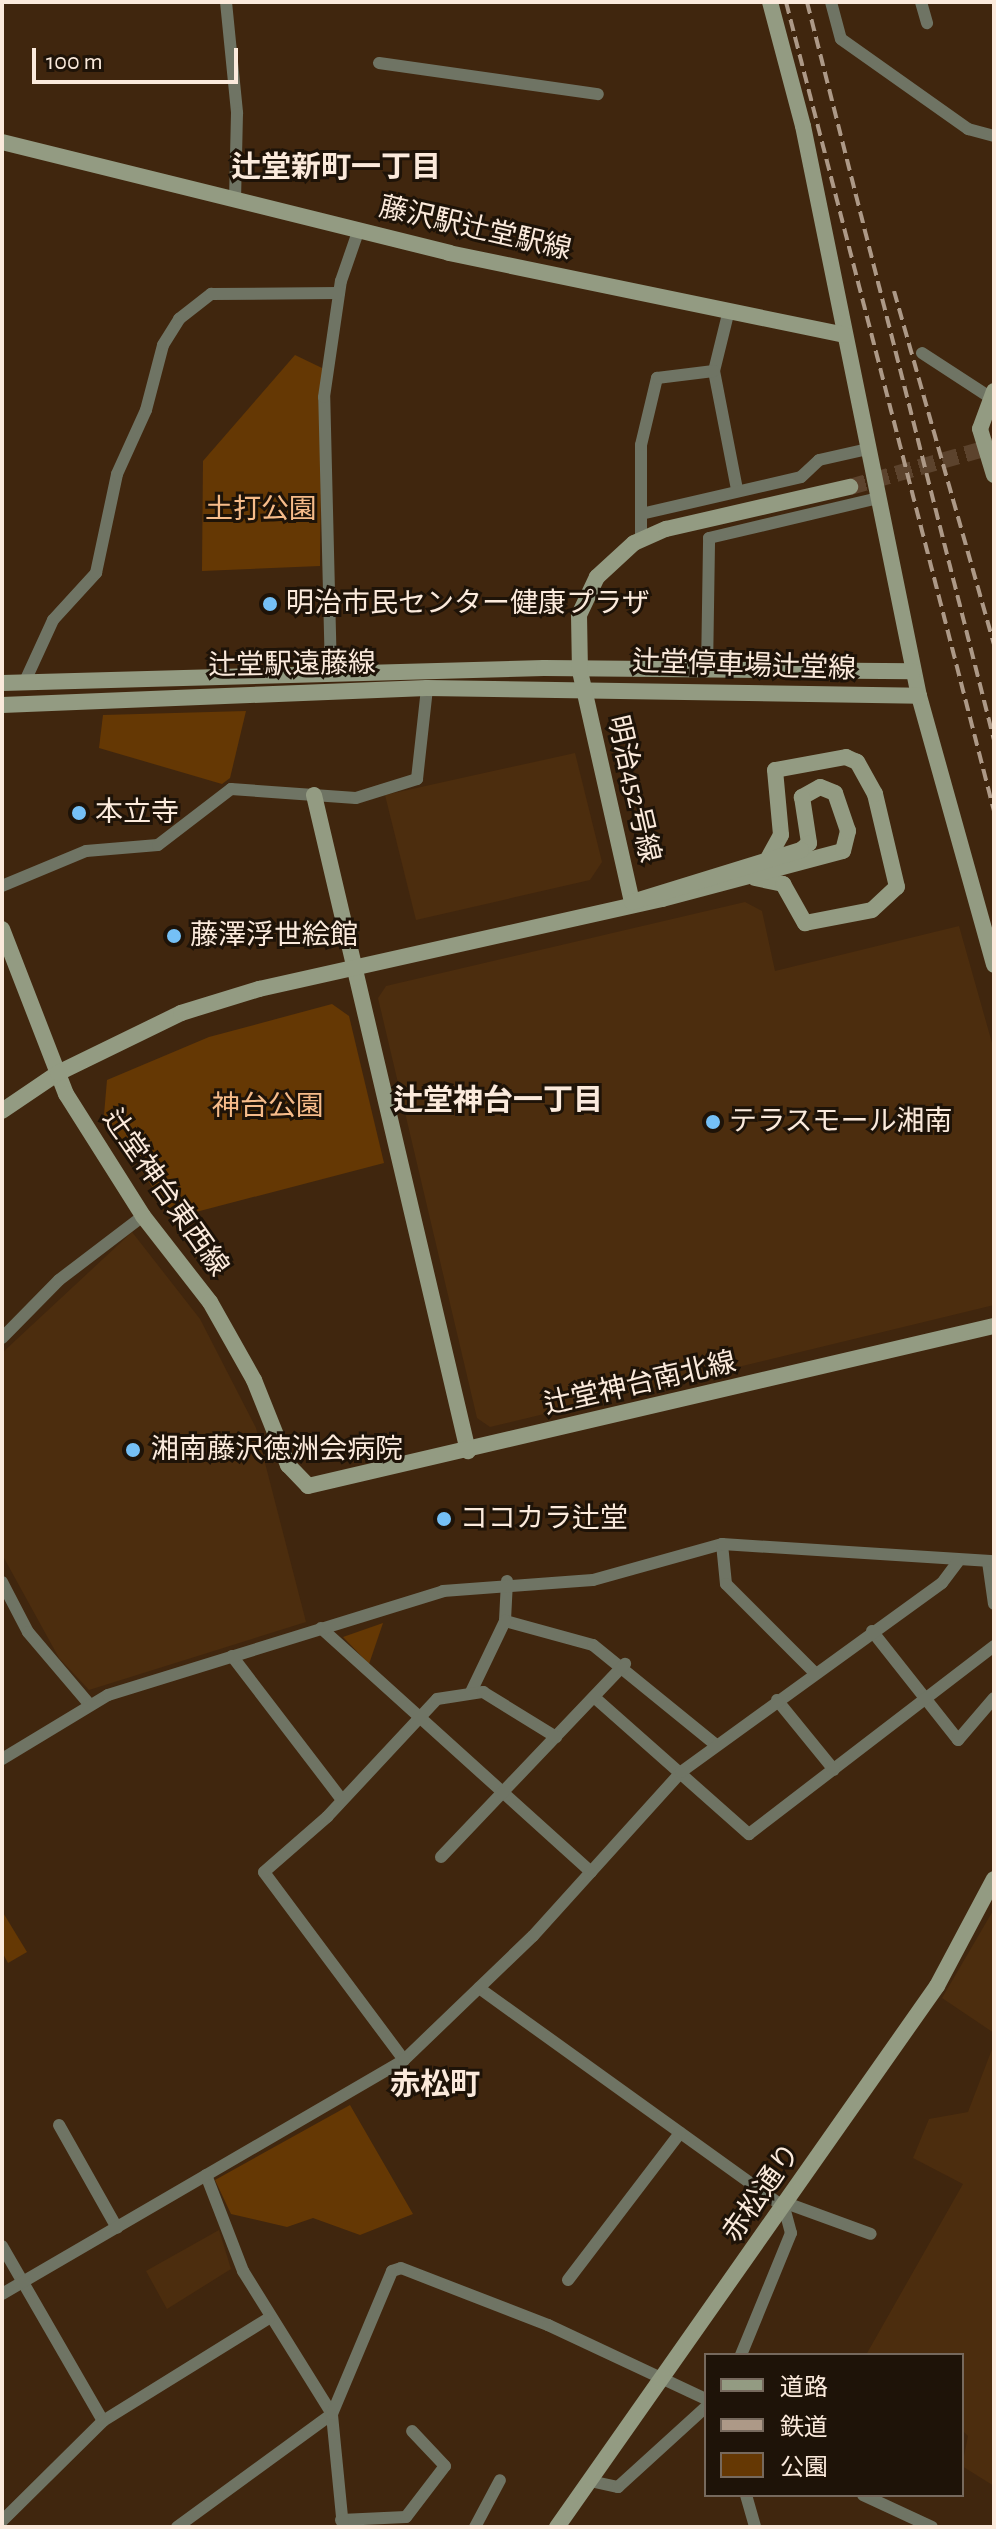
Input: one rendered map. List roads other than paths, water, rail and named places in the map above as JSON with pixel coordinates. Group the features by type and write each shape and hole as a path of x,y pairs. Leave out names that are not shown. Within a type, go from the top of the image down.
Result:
{"street":[{"path":"226,2 237,113 235,200"},
{"path":"770,2 845,335 913,671 994,965"},
{"path":"831,2 841,39 968,129 994,136"},
{"path":"921,2 927,23"},
{"path":"379,63 598,94"},
{"name":"藤沢駅辻堂駅線","path":"2,142 359,229 845,335"},
{"path":"331,674 324,397 339,293 359,229"},
{"path":"26,679 53,620 96,573 120,464 146,410 163,345 179,319 211,294 339,293"},
{"path":"729,310 714,371 737,489"},
{"path":"922,353 991,394 980,429 992,456 994,475"},
{"path":"641,540 641,445 657,378 714,371"},
{"path":"641,514 737,489 801,477 819,460 868,449"},
{"path":"582,680 579,615 597,577 641,540 850,487"},
{"path":"707,671 709,538 878,498"},
{"name":"辻堂停車場辻堂線","path":"582,680 707,671 913,671"},
{"name":"辻堂駅遠藤線","path":"2,683 26,679 331,674 582,680"},
{"name":"辻堂駅遠藤線","path":"2,705 582,680"},
{"name":"辻堂停車場辻堂線","path":"582,680 919,696"},
{"name":"明治452号線","path":"582,680 632,902"},
{"path":"2,886 86,851 158,845 231,789 356,798 417,779 427,688"},
{"path":"751,877 783,884 805,923 872,910 897,887 875,794 857,762 846,757 775,770 781,835 769,857"},
{"path":"2,1111 58,1073 181,1013 352,967 751,877 843,851 848,831 835,793 808,790 802,805 809,843 632,902"},
{"path":"314,795 468,1451"},
{"name":"辻堂神台東西線","path":"2,929 58,1073 143,1216 210,1302 299,1481"},
{"path":"2,1338 59,1280 143,1216"},
{"name":"辻堂神台南北線","path":"299,1481 318,1487 994,1326"},
{"path":"722,1544 726,1584 814,1672"},
{"path":"2,1759 89,1704 443,1591 507,1581 593,1580 722,1544 991,1562 994,1604"},
{"path":"2,2294 404,2060 591,1872 681,1772 814,1672 942,1583 958,1562"},
{"path":"471,1692 505,1621 507,1581"},
{"path":"2,1582 28,1632 89,1704"},
{"path":"505,1621 593,1645 625,1664 715,1744"},
{"path":"321,1628 591,1872"},
{"path":"872,1631 958,1740 994,1698"},
{"path":"594,1697 749,1834 993,1650"},
{"path":"232,1656 342,1800"},
{"path":"441,1857 625,1664"},
{"path":"404,2060 264,1872 342,1800 437,1699 471,1692 556,1737"},
{"path":"777,1700 834,1770"},
{"name":"赤松通り","path":"557,2527 664,2379 949,1968 994,1879"},
{"path":"479,1988 785,2205 871,2234"},
{"path":"59,2125 117,2228"},
{"path":"568,2280 680,2133"},
{"path":"206,2175 269,2318 332,2414"},
{"path":"742,2353 791,2233 785,2205"},
{"path":"2,2246 21,2284 103,2421"},
{"path":"412,2431 445,2466 406,2517 342,2524 332,2414 372,2305 401,2268 704,2398"},
{"path":"2,2521 103,2421 269,2318"},
{"path":"590,2481 618,2487 704,2409"},
{"path":"177,2527 332,2414"},
{"path":"475,2527 500,2480"},
{"path":"747,2497 755,2527"},
{"path":"867,2497 932,2527"}],"tunnel":[{"path":"850,487 994,446"}],"railway":[{"path":"786,2 994,811"},
{"path":"807,2 994,740"},
{"path":"894,291 994,644"}],"place":[{"name":"明治市民センター健康プラザ","path":"270,604"},
{"name":"本立寺","path":"79,813"},
{"name":"藤澤浮世絵館","path":"174,936"},
{"name":"テラスモール湘南","path":"713,1122"},
{"name":"湘南藤沢徳洲会病院","path":"133,1450"},
{"name":"ココカラ辻堂","path":"444,1519"}],"district":[{"name":"辻堂新町一丁目","path":"336,168"},
{"name":"辻堂神台一丁目","path":"498,1101"},
{"name":"赤松町","path":"435,2085"}],"park label":[{"name":"土打公園","path":"261,510"},
{"name":"神台公園","path":"268,1107"}]}
